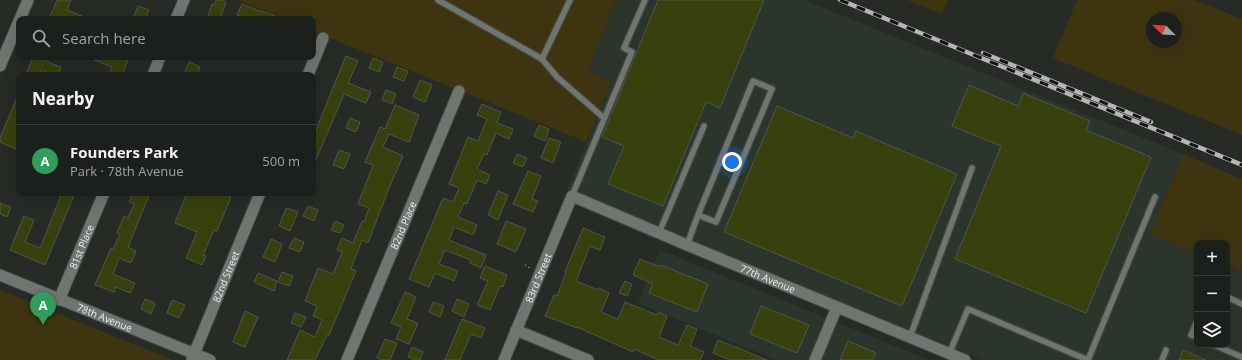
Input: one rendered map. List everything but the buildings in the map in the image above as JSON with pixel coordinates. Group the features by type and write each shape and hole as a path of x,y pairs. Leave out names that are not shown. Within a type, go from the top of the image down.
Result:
{"street":[{"path":"21,16 28,0"},
{"path":"177,16 184,0"},
{"path":"0,66 16,27"},
{"path":"316,55 323,38"},
{"path":"154,72 159,60"},
{"path":"309,72 314,60"},
{"name":"82nd Place","path":"347,360 459,91"},
{"name":"81st Place","path":"59,300 103,196"},
{"name":"82nd Street","path":"192,357 259,196"},
{"name":"77th Avenue","path":"572,196 687,246 965,360"},
{"name":"83rd Street","path":"504,360 572,196"},
{"name":"78th Avenue","path":"0,276 192,357 210,360"},
{"path":"816,360 837,307"},
{"path":"516,330 588,360"}],"lane":[{"path":"438,0 542,59 558,77 604,118"},
{"path":"542,59 570,0"},
{"path":"572,196 632,52 624,48 645,0"},
{"path":"687,246 698,215 753,81 772,89 716,222 698,215"},
{"path":"659,233 704,126"},
{"path":"910,338 972,168"},
{"path":"949,354 968,309 1088,360 1155,198"},
{"path":"1230,298 1242,304"},
{"path":"1194,328 1191,335 1194,336"},
{"path":"1221,348 1242,357"},
{"path":"1162,360 1166,350"}],"shaded area":[{"path":"237,0 616,0 588,72 612,82 586,142 316,32 316,16 277,16"},
{"path":"616,0 804,0 1183,154 1150,234 1194,253 1194,348 1230,348 1230,267 1242,272 1242,360 981,360 567,189 612,82 588,72"},
{"path":"907,0 948,0 942,14"},
{"path":"1077,0 1195,0 1242,19 1242,135 1053,58"},
{"path":"1183,154 1242,179 1242,272 1230,267 1230,240 1194,240 1194,253 1150,234"},
{"path":"660,250 929,360 777,360 638,303"},
{"path":"0,290 173,360 0,360"}],"railway":[{"path":"840,0 1242,165"},
{"path":"983,53 1151,122"}],"place":[{"name":"Founders Park","path":"43,325"}]}
